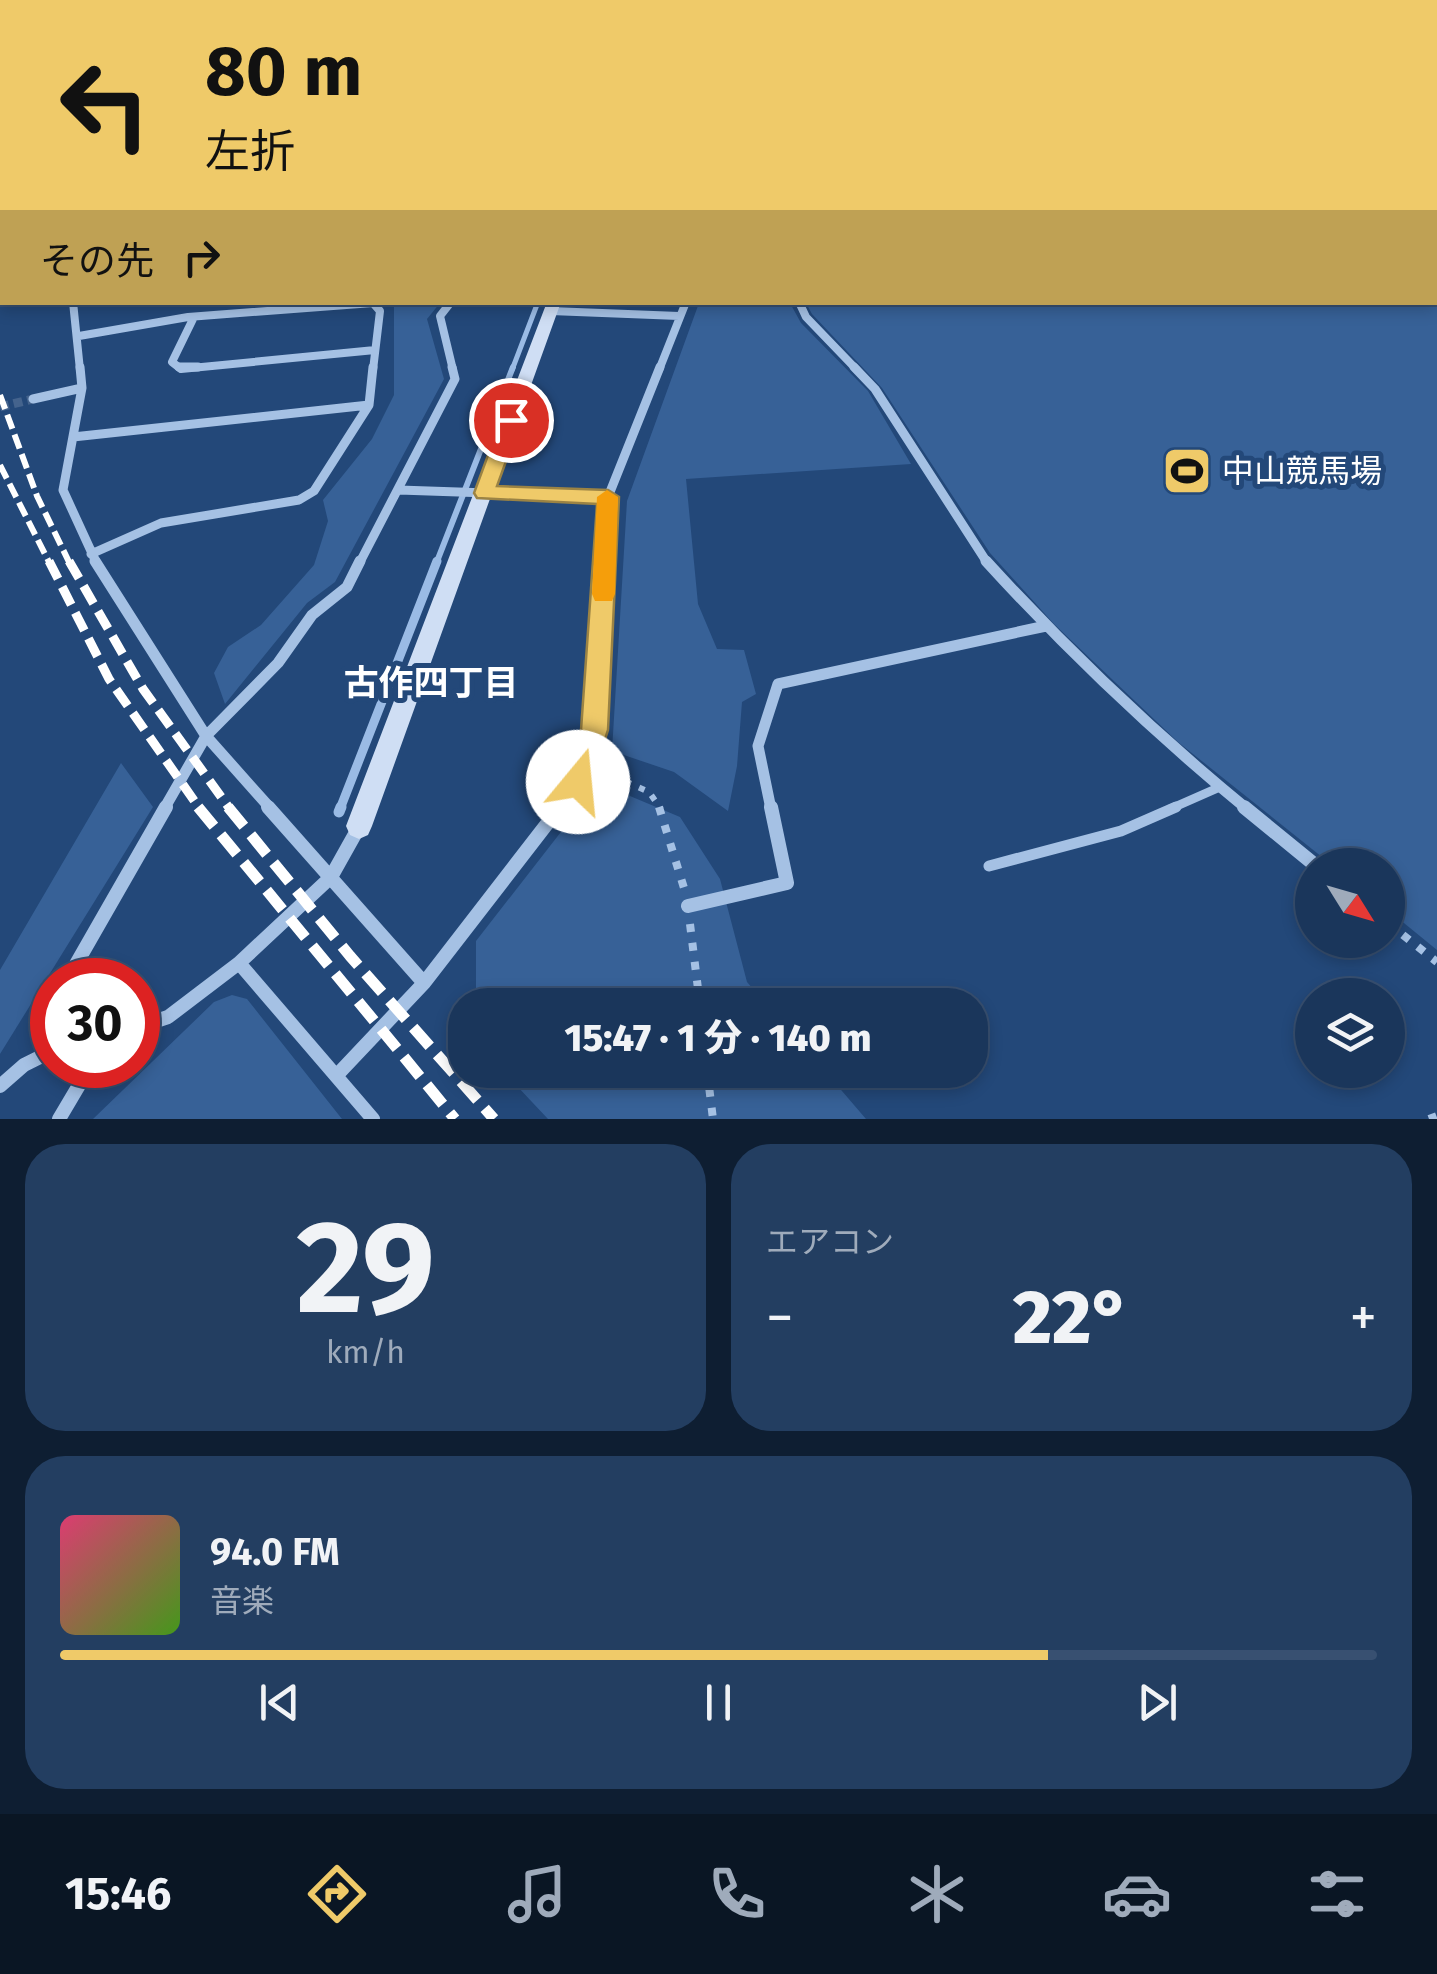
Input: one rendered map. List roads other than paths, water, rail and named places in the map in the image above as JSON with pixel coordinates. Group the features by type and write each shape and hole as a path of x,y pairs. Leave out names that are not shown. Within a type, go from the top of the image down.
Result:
{"street":[{"path":"74,305 82,388 63,490 92,554 150,653 206,736 424,983"},
{"path":"79,336 123,324 350,305"},
{"path":"92,554 161,524 299,500 314,491 369,406 380,311 376,305"},
{"path":"80,958 206,736 278,663 312,615 347,588 455,378 440,316 449,305"},
{"path":"338,1074 424,983 578,782 594,730 608,497 684,305"},
{"path":"800,305 806,317 875,390 982,558 1156,735 1295,849"},
{"path":"160,1020 239,963 331,877 347,854 553,307 679,316"},
{"path":"193,318 172,362 181,370 375,350"},
{"path":"33,400 82,388"},
{"path":"73,437 369,406"},
{"path":"399,490 608,497"},
{"path":"688,906 786,883 758,746 778,684 1046,626"},
{"path":"239,963 373,1119"},
{"path":"0,1086 30,1062"},
{"path":"59,1119 77,1088"}],"lane":[{"path":"989,866 1121,830 1220,787"}],"waterway":[{"path":"512,370 537,305"},
{"path":"436,564 513,367"},
{"path":"340,809 437,561"},
{"path":"339,812 341,807"}],"tunnel":[{"path":"0,407 33,399"}],"railway":[{"path":"0,395 37,496 70,564"},
{"path":"0,465 50,564"},
{"path":"49,561 109,679 200,809"},
{"path":"69,561 143,689 230,809"},
{"path":"198,807 455,1119"},
{"path":"228,807 350,956 494,1119"}],"place":[{"name":"中山競馬場","path":"1187,471"}],"district":[{"name":"古作四丁目","path":"431,683"}]}
